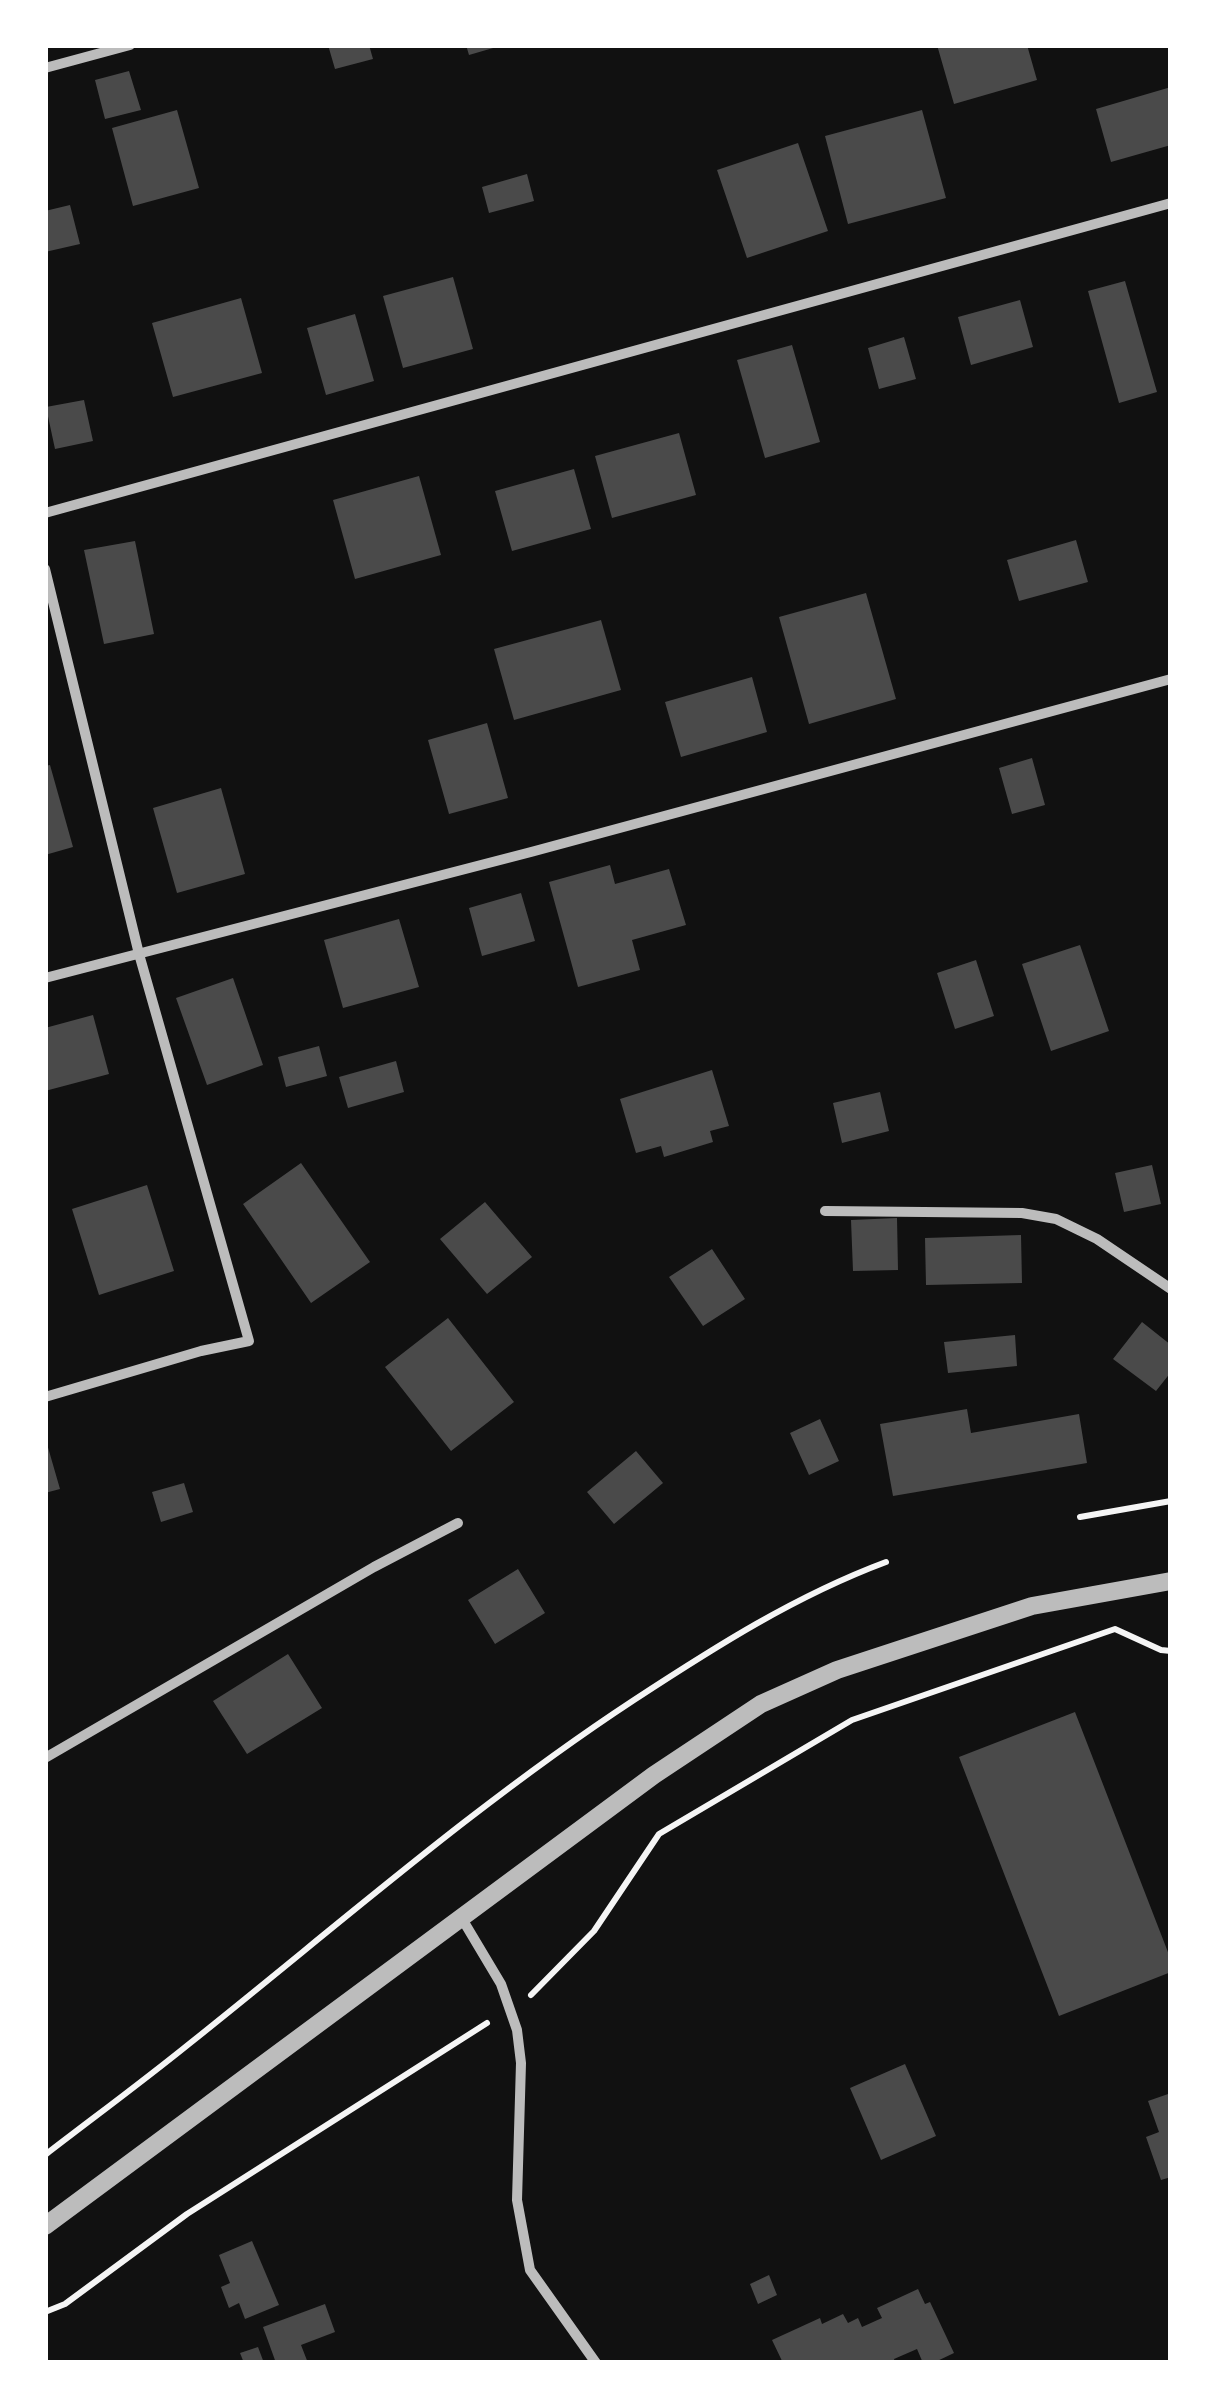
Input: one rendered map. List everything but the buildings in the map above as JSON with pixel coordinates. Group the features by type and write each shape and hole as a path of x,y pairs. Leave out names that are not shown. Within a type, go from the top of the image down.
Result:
{"street":[{"path":"45,68 130,45"},
{"path":"45,513 1171,202"},
{"path":"45,570 139,954 249,1341 201,1351 45,1397"},
{"path":"45,978 1171,680"},
{"path":"825,1211 1022,1213 1056,1219 1097,1239 1171,1289"},
{"path":"45,1758 374,1567 458,1523"},
{"path":"45,2226 654,1775 761,1704 837,1670 1032,1606 1171,1581"},
{"path":"460,1917 501,1984 522,2063 517,2200 530,2270 596,2363"}],"path":[{"path":"1080,1516 1171,1501"},
{"path":"45,2156 187,2046 456,1826 580,1735 740,1631 831,1582 886,1562"},
{"path":"45,2312 65,2304 187,2214 532,1995 594,1931 659,1834 852,1720 1115,1629 1171,1651"}]}
